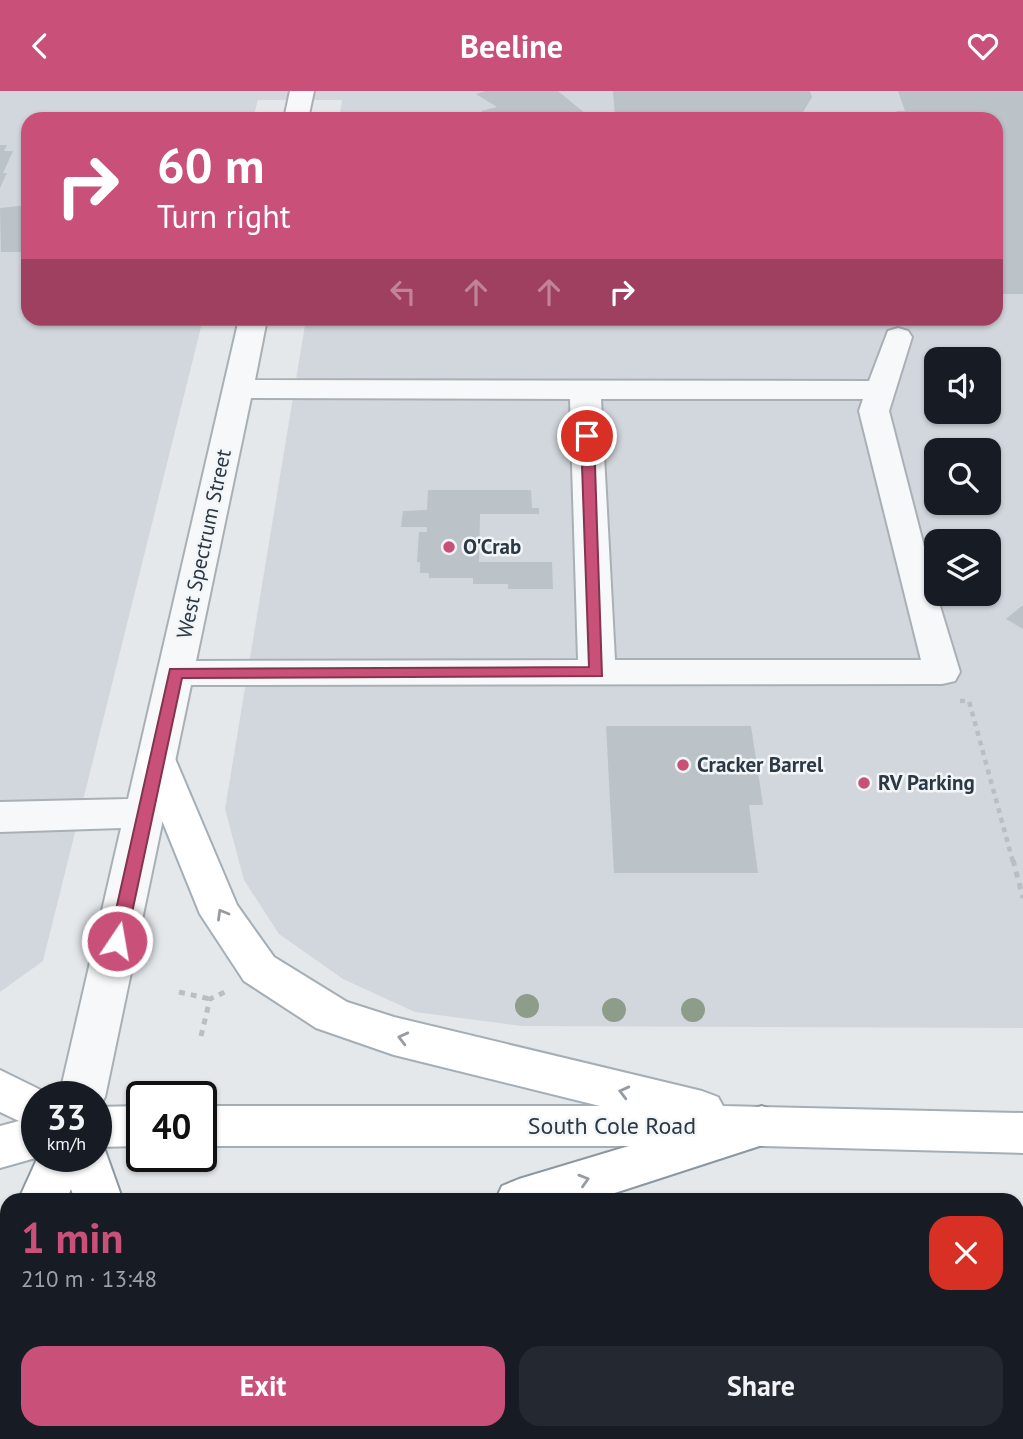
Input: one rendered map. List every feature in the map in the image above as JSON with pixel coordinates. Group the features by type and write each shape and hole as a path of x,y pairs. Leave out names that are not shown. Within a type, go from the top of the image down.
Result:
{"main road":[{"path":"157,761 200,870 221,914 258,969 332,1015 394,1036 762,1126"},
{"path":"0,1090 21,1100"},
{"name":"South Cole Road","path":"217,1126 762,1126 1023,1133"},
{"path":"545,1193 762,1126"},
{"path":"960,1133 1023,1151"},
{"path":"0,1147 21,1141"},
{"path":"45,1193 55,1172"},
{"path":"90,1172 96,1193"}],"street":[{"path":"298,112 302,91"},
{"name":"West Spectrum Street","path":"86,1081 251,326"},
{"path":"176,673 942,672 874,411 898,337"},
{"path":"237,389 881,390"},
{"path":"585,390 597,672"},
{"path":"0,817 145,813"}],"path":[{"path":"958,701 969,701 1023,898"},
{"path":"179,992 210,999 240,985"},
{"path":"201,1036 210,999"}],"shaded area":[{"path":"0,91 1023,91 1023,1028 522,1026 415,1012 343,979 279,934 244,880 225,809 305,326 1003,326 1003,112 340,112 342,100 258,100 255,112 21,112 21,326 201,326 43,961 0,992"}],"building":[{"path":"485,91 558,91 584,112 482,112 497,107 476,94"},
{"path":"613,91 810,91 812,97 803,112 615,112"},
{"path":"898,91 1023,91 1023,294 1003,294 1003,112 896,112 905,111"},
{"path":"0,145 7,145 4,151 13,151 3,173 7,173 0,188"},
{"path":"21,206 21,252 1,252 0,208"},
{"name":"O'Crab","path":"428,490 531,490 532,508 539,508 539,514 480,514 479,562 552,562 553,589 508,589 508,584 473,584 473,578 429,578 429,573 420,573 420,562 417,562 419,532 427,532 427,527 401,527 403,511 427,510"},
{"path":"1023,605 1023,629 1006,619"},
{"name":"Cracker Barrel","path":"606,726 751,726 763,805 749,805 758,873 614,873"}],"place":[{"name":"O'Crab","path":"449,547"},
{"name":"Cracker Barrel","path":"683,765"},
{"name":"RV Parking","path":"864,783"}],"route":[{"path":"117,941 176,673 597,672 587,436"}]}
